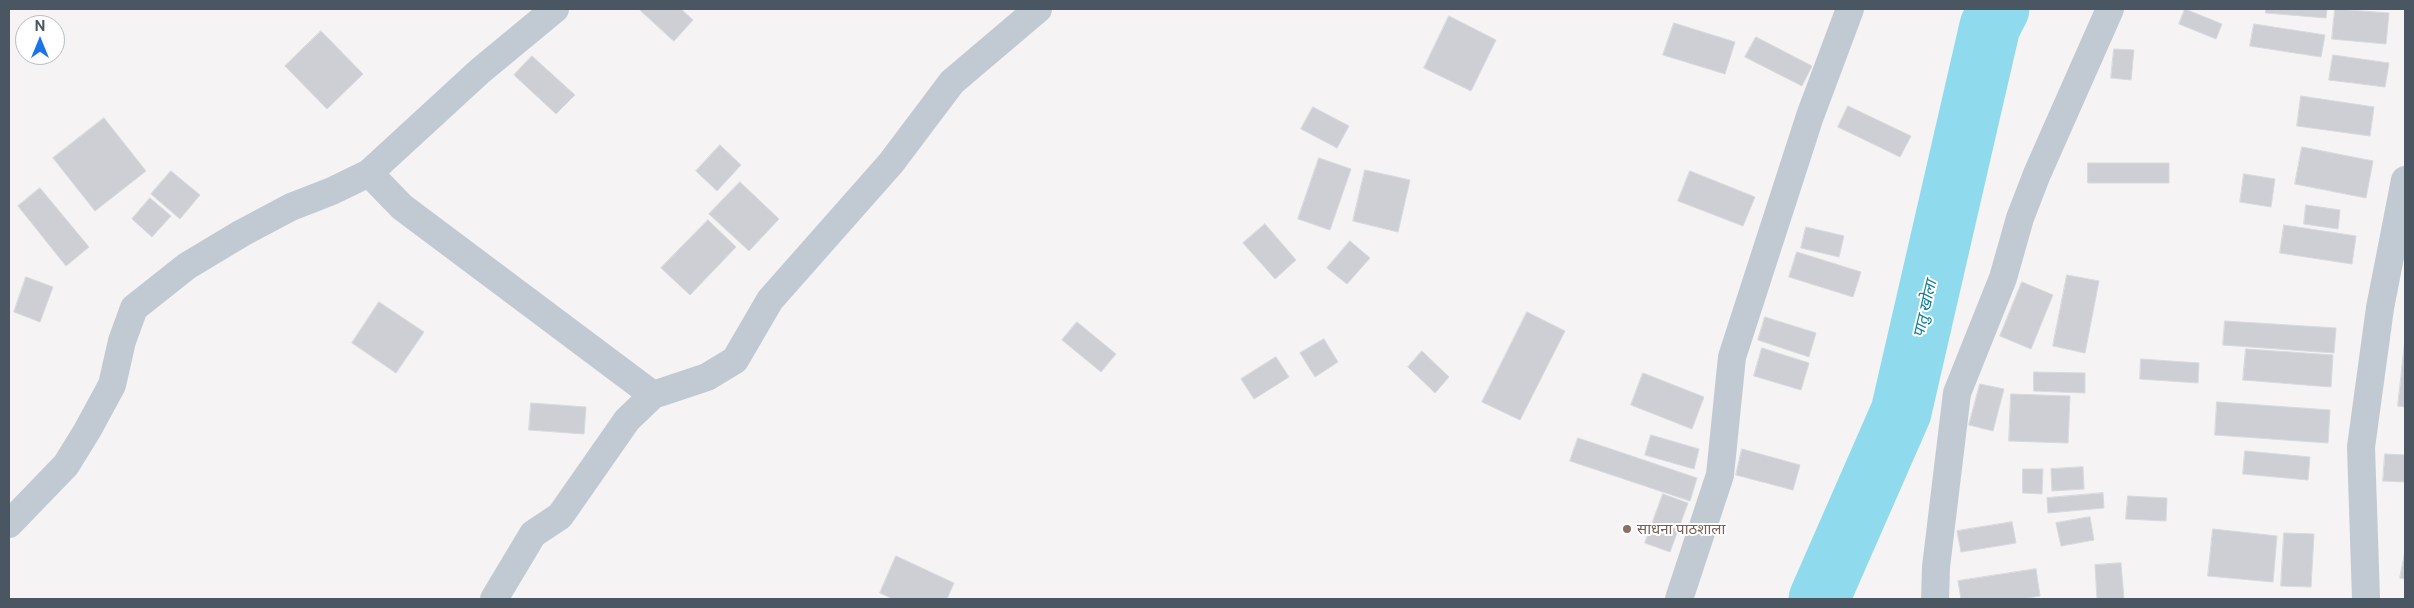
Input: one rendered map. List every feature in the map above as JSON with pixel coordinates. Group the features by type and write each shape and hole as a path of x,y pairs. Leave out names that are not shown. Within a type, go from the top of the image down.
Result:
{"street":[{"path":"9,524 66,465 86,431 112,385 122,341 134,308 187,266 242,233 291,207 332,191 370,173 480,70 555,9"},
{"path":"494,599 533,534 560,516 626,420 654,395 707,377 735,360 770,300 891,163 952,82 1038,9"},
{"path":"1679,599 1720,475 1732,357 1810,116 1850,9"},
{"path":"1934,599 1936,566 1957,393 2003,278 2020,218 2037,174 2110,9"},
{"path":"370,173 402,207 654,395"},
{"path":"2366,599 2361,447 2380,308 2405,180"}],"sand":[{"path":"1970,9 2027,9 1943,339 1859,564 1854,599 1796,599 1896,377 1926,242 1949,94"}],"building":[{"path":"639,9 681,9 693,20 674,41"},
{"path":"2185,9 2222,24 2216,39 2179,24"},
{"path":"2266,9 2327,9 2326,18 2266,13"},
{"path":"2335,9 2389,13 2386,44 2332,39"},
{"path":"1449,16 1496,40 1471,91 1424,68"},
{"path":"1674,23 1735,42 1725,74 1663,55"},
{"path":"2254,24 2325,35 2321,57 2250,46"},
{"path":"321,31 363,74 327,109 285,66"},
{"path":"1756,37 1812,66 1802,86 1745,57"},
{"path":"2114,49 2134,50 2131,80 2111,78"},
{"path":"2333,55 2389,63 2385,87 2329,80"},
{"path":"532,56 575,95 556,114 514,75"},
{"path":"2301,96 2374,107 2370,136 2297,126"},
{"path":"1848,106 1911,136 1900,157 1838,127"},
{"path":"1313,107 1349,126 1337,148 1301,129"},
{"path":"104,118 146,171 95,211 53,158"},
{"path":"720,145 741,165 717,191 696,171"},
{"path":"2302,147 2373,161 2366,198 2295,184"},
{"path":"1319,158 1351,169 1330,230 1298,219"},
{"path":"2088,163 2169,163 2169,183 2088,183"},
{"path":"1365,170 1410,180 1398,232 1353,221"},
{"path":"171,171 200,195 180,219 151,194"},
{"path":"1690,171 1755,197 1743,226 1678,201"},
{"path":"2244,174 2275,179 2271,207 2240,202"},
{"path":"740,182 779,219 749,251 709,214"},
{"path":"40,188 89,247 66,266 18,206"},
{"path":"150,198 171,216 152,237 132,219"},
{"path":"2306,205 2340,210 2338,229 2304,224"},
{"path":"708,220 736,247 690,295 661,268"},
{"path":"1265,224 1296,260 1275,279 1243,243"},
{"path":"2284,225 2356,236 2352,264 2280,253"},
{"path":"1806,227 1844,236 1839,257 1801,248"},
{"path":"1350,241 1370,258 1347,284 1327,268"},
{"path":"1797,252 1861,272 1853,297 1789,277"},
{"path":"2067,275 2099,281 2085,353 2053,346"},
{"path":"26,277 53,287 40,322 14,312"},
{"path":"2022,282 2053,295 2031,349 2000,336"},
{"path":"379,302 424,332 396,373 352,343"},
{"path":"1527,312 1565,331 1520,420 1482,402"},
{"path":"1765,317 1816,333 1809,357 1758,340"},
{"path":"2225,321 2336,328 2334,353 2223,345"},
{"path":"1077,322 1116,354 1101,372 1062,340"},
{"path":"1324,339 1338,362 1315,377 1300,353"},
{"path":"2405,339 2405,407 2398,406"},
{"path":"1762,348 1809,363 1801,390 1754,376"},
{"path":"2246,349 2333,355 2331,387 2243,380"},
{"path":"1422,351 1449,377 1435,393 1408,367"},
{"path":"1276,357 1289,377 1254,399 1241,379"},
{"path":"2141,359 2199,363 2198,383 2140,379"},
{"path":"2034,372 2085,373 2085,393 2034,391"},
{"path":"1643,373 1704,397 1692,429 1631,405"},
{"path":"1980,384 2004,389 1993,431 1969,425"},
{"path":"2011,394 2070,396 2068,443 2009,441"},
{"path":"2217,402 2330,410 2328,443 2215,435"},
{"path":"531,403 586,407 584,434 529,430"},
{"path":"1651,435 1699,449 1694,469 1645,455"},
{"path":"1578,438 1697,478 1690,501 1570,461"},
{"path":"1742,449 1800,465 1793,490 1736,475"},
{"path":"2245,451 2310,457 2308,480 2243,474"},
{"path":"2385,454 2405,455 2405,482 2383,481"},
{"path":"2083,467 2084,489 2052,491 2051,469"},
{"path":"2023,469 2043,469 2042,494 2023,493"},
{"path":"2103,493 2104,508 2048,513 2047,498"},
{"path":"1663,494 1688,503 1670,552 1645,543"},
{"path":"2128,496 2167,498 2166,521 2126,519"},
{"path":"2090,517 2094,540 2061,546 2056,523"},
{"path":"2012,522 2016,543 1961,552 1957,531"},
{"path":"2213,529 2277,536 2273,582 2208,576"},
{"path":"2284,533 2314,534 2311,587 2281,586"},
{"path":"2405,551 2405,579 2400,578"},
{"path":"896,556 954,583 947,599 893,599 880,593"},
{"path":"2121,563 2124,599 2097,599 2095,565"},
{"path":"2036,569 2040,596 2021,599 1961,599 1958,581"}],"waterway":[{"name":"पातु खोला","path":"1819,599 1901,412 1990,26 1999,9"}],"place":[{"name":"साधना पाठशाला","path":"1627,529"}]}
